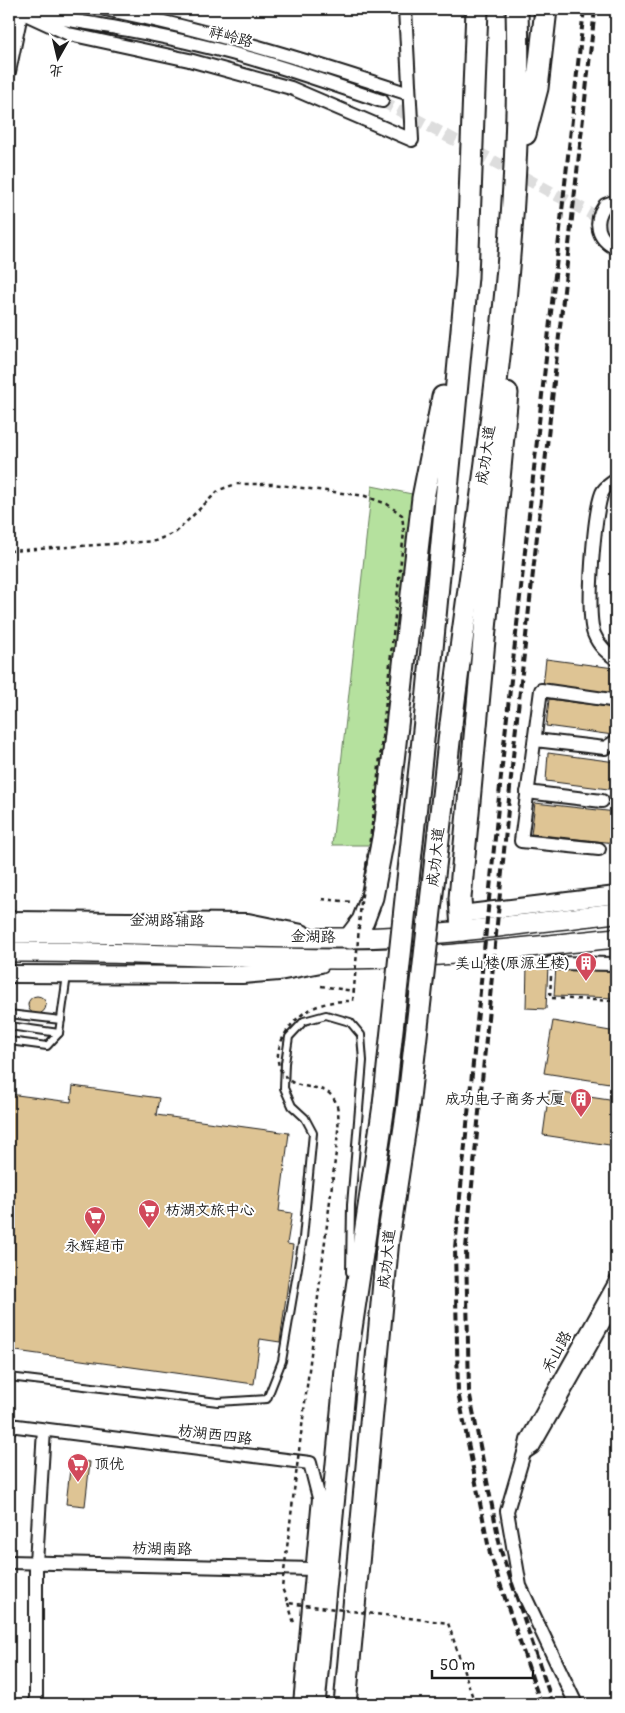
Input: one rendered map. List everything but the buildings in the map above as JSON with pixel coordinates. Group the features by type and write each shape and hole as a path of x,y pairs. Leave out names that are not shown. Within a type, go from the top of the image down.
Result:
{"highway":[{"name":"成功大道","path":"314,1704 348,1349 384,1105 426,702 467,276 477,9"},
{"name":"成功大道","path":"345,1704 388,1239 408,1107 451,724 494,399 511,240 519,78 517,9"},
{"path":"519,78 523,9"},
{"path":"514,176 537,88 546,9"},
{"path":"461,922 460,898 506,412 511,240"},
{"path":"350,938 363,922 372,897 386,822 424,498 467,276"}],"main road":[{"name":"金湖路","path":"9,933 87,932 350,938 461,922 616,913"},
{"name":"金湖路","path":"9,952 344,959 480,951 616,939"}],"street":[{"path":"17,10 37,9"},
{"path":"105,9 175,23 274,50 409,94"},
{"path":"17,10 69,34 189,60 291,88 412,140 405,9"},
{"path":"9,72 17,10"},
{"name":"祥岭路","path":"17,10 204,46 295,71 382,101"},
{"path":"616,201 606,205 597,222 599,233 606,243 616,248"},
{"path":"616,483 613,482 603,490 597,510 590,612 593,633 602,648 616,659"},
{"path":"599,849 521,841 541,690 611,700"},
{"path":"535,740 604,748 616,741"},
{"path":"528,792 602,801"},
{"path":"461,922 616,895"},
{"name":"金湖路辅路","path":"9,920 248,922 323,937"},
{"path":"67,974 70,952"},
{"path":"9,974 242,975 279,972 344,959"},
{"path":"551,963 616,964"},
{"name":"禾山路","path":"528,1447 616,1281"},
{"name":"禾山路","path":"528,1447 616,1302"},
{"name":"枋湖西四路","path":"9,1425 310,1463 319,1498 314,1569"},
{"path":"36,1704 36,1563 44,1430"},
{"path":"528,1447 507,1511 520,1586 576,1704"},
{"name":"枋湖南路","path":"9,1562 314,1569"},
{"path":"300,1704 314,1569"}],"lane":[{"path":"9,1042 47,1046 59,1033 67,974"},
{"path":"9,1014 61,1020"},
{"path":"9,1377 218,1402 267,1399 282,1361 303,1238 313,1133 305,1118 292,1106 284,1088 289,1037 304,1021 326,1015 350,1022 361,1034 363,1052 351,1205 348,1349"},
{"path":"9,1026 59,1033"}],"path":[{"path":"9,551 155,540 176,532 219,490 236,484 272,484 365,496 387,504 402,515 403,542 375,804 360,902 353,1001 328,1002 309,1009 290,1024 280,1044 278,1058 280,1070 293,1083 322,1090 333,1096 337,1104 336,1152 282,1588 288,1603 448,1623 475,1704"},
{"path":"322,899 360,902"},
{"path":"551,963 550,998 616,1001"},
{"path":"321,986 353,991"}],"green space":[{"path":"372,486 412,494 374,845 332,845"}],"tunnel":[{"path":"382,101 616,227"}],"railway":[{"path":"541,1704 490,1554 458,1392 455,1248 505,735 584,9"},
{"path":"553,1704 501,1551 469,1391 466,1248 515,736 595,9"}],"place":[{"name":"美山楼(原源生楼)","path":"586,982"},
{"name":"成功电子商务大厦","path":"581,1118"},
{"name":"枋湖文旅中心","path":"149,1229"},
{"name":"永辉超市","path":"95,1236"},
{"name":"顶优","path":"78,1483"}]}
